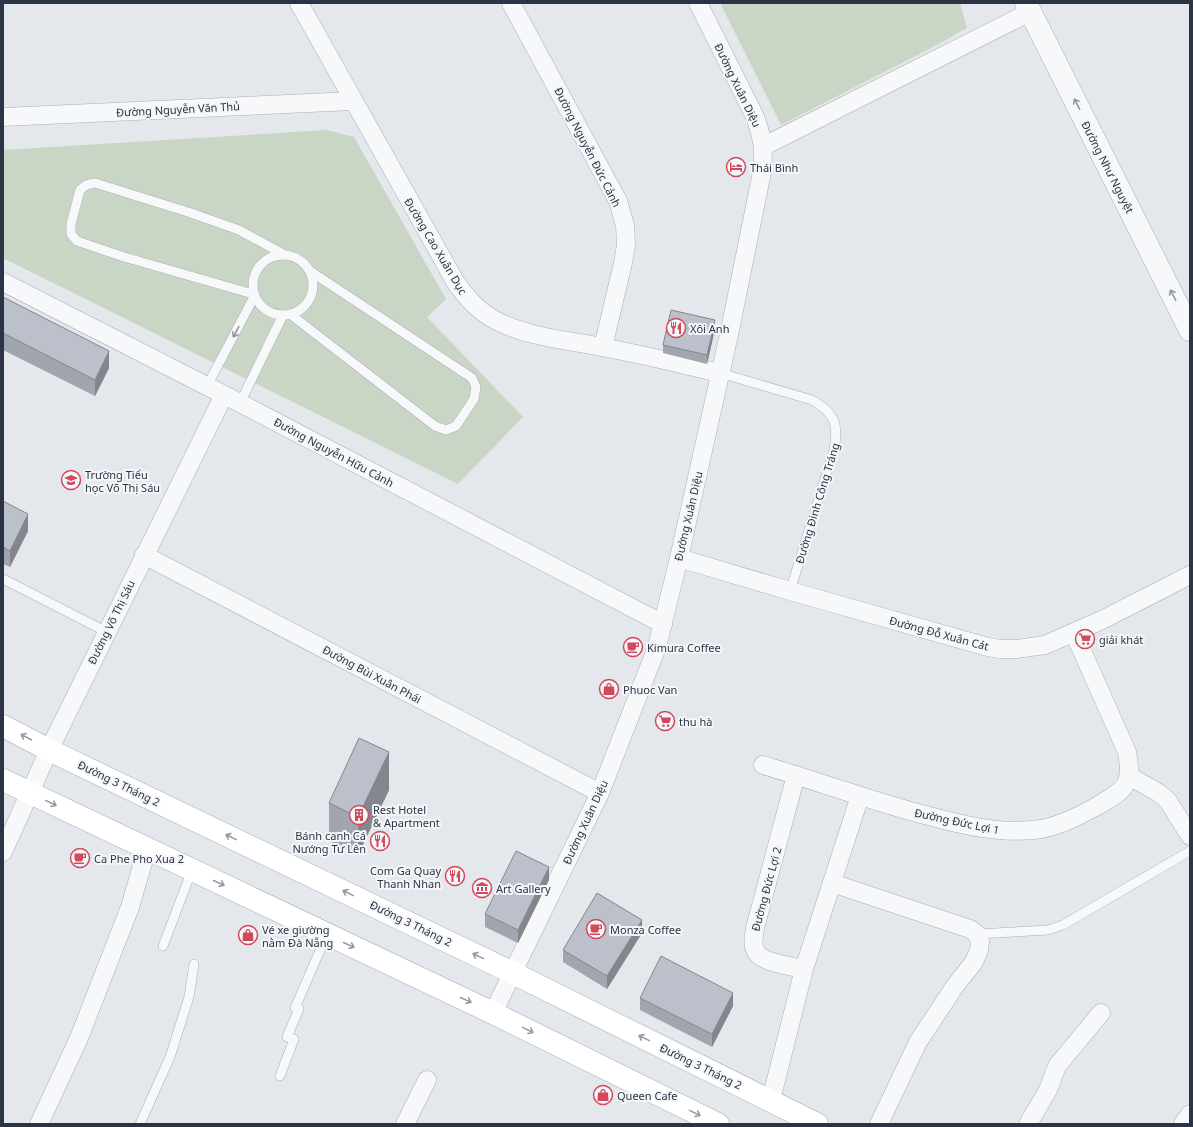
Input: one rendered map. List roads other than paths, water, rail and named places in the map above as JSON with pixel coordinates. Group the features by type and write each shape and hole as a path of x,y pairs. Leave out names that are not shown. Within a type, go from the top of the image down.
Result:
{"main road":[{"name":"Đường 3 Tháng 2","path":"3,726 49,750 513,973 817,1124"},
{"path":"3,780 493,1013 718,1124"}],"street":[{"name":"Đường Cao Xuân Dục","path":"298,3 456,283 468,300 496,320 512,327 536,334 720,373"},
{"name":"Đường Nguyễn Đức Cảnh","path":"511,3 618,201 625,225 626,245 624,263 603,347"},
{"name":"Đường Xuân Diệu","path":"493,1013 600,793 657,647 664,624 730,330 762,172 764,146 761,132 755,117 698,3"},
{"path":"764,146 1028,8"},
{"name":"Đường Như Nguyệt","path":"1028,8 1190,330"},
{"name":"Đường Nguyễn Văn Thủ","path":"3,117 353,101"},
{"name":"Đường Nguyễn Hữu Cảnh","path":"3,282 240,403 664,624"},
{"name":"Đường Võ Thị Sáu","path":"3,852 49,750 224,395"},
{"name":"Đường Bùi Xuân Phái","path":"144,555 600,793"},
{"name":"Đường Đỗ Xuân Cát","path":"679,558 790,591 988,647 1000,649 1016,649 1045,645 1074,633 1190,575"},
{"path":"1074,633 1127,752 1129,776 1159,793 1168,801 1190,836"},
{"name":"Đường Đức Lợi 1","path":"763,765 860,796 945,820 1001,831 1042,829 1080,816 1116,795 1124,787 1129,776"},
{"name":"Đường Đức Lợi 2","path":"796,775 755,928 754,949 758,955 766,960 804,969"},
{"path":"771,1100 804,969 860,796"},
{"path":"39,1124 79,1038 130,907 147,849"},
{"path":"832,883 970,929 977,934 980,942 974,962 955,986 918,1042 879,1124"},
{"path":"1028,1124 1048,1090 1057,1066 1101,1012"},
{"path":"405,1124 427,1080"},
{"path":"1183,1124 1190,1114"}],"lane":[{"path":"254,295 124,257 77,241 71,234 71,224 80,190 86,185 95,183 181,209 239,230 283,254 294,256 303,262 310,271 472,378 476,387 474,399 456,426 446,430 435,426 287,315"},
{"path":"283,254 271,256 262,262 255,271 252,282 254,295 262,307 272,313 287,315 300,310 308,302 313,292 313,281 310,271"},
{"path":"207,386 254,295"},
{"path":"240,403 287,315"},
{"name":"Đường Đinh Công Tráng","path":"720,373 812,400 823,406 831,414 836,425 834,450 790,591"},
{"path":"3,579 107,632"},
{"path":"977,934 1048,930 1063,925 1190,851"},
{"path":"163,946 192,870"},
{"path":"280,1076 294,1039 288,1037 299,1010 295,1008 327,934"},
{"path":"140,1124 170,1057 189,997 194,964"}],"place":[{"name":"Thái Bình","path":"736,167"},
{"name":"Xôi Anh","path":"676,328"},
{"name":"Trường Tiểu học Võ Thị Sáu","path":"71,480"},
{"name":"giải khát","path":"1085,639"},
{"name":"Kimura Coffee","path":"633,647"},
{"name":"Phuoc Van","path":"609,689"},
{"name":"thu hà","path":"665,721"},
{"name":"Rest Hotel & Apartment","path":"359,815"},
{"name":"Bánh canh Cá Nướng Tư Lên","path":"380,841"},
{"name":"Ca Phe Pho Xua 2","path":"80,858"},
{"name":"Com Ga Quay Thanh Nhan","path":"455,876"},
{"name":"Art Gallery","path":"482,888"},
{"name":"Monza Coffee","path":"596,929"},
{"name":"Vé xe giường nằm Đà Nẵng","path":"248,935"},
{"name":"Queen Cafe","path":"603,1095"}]}
